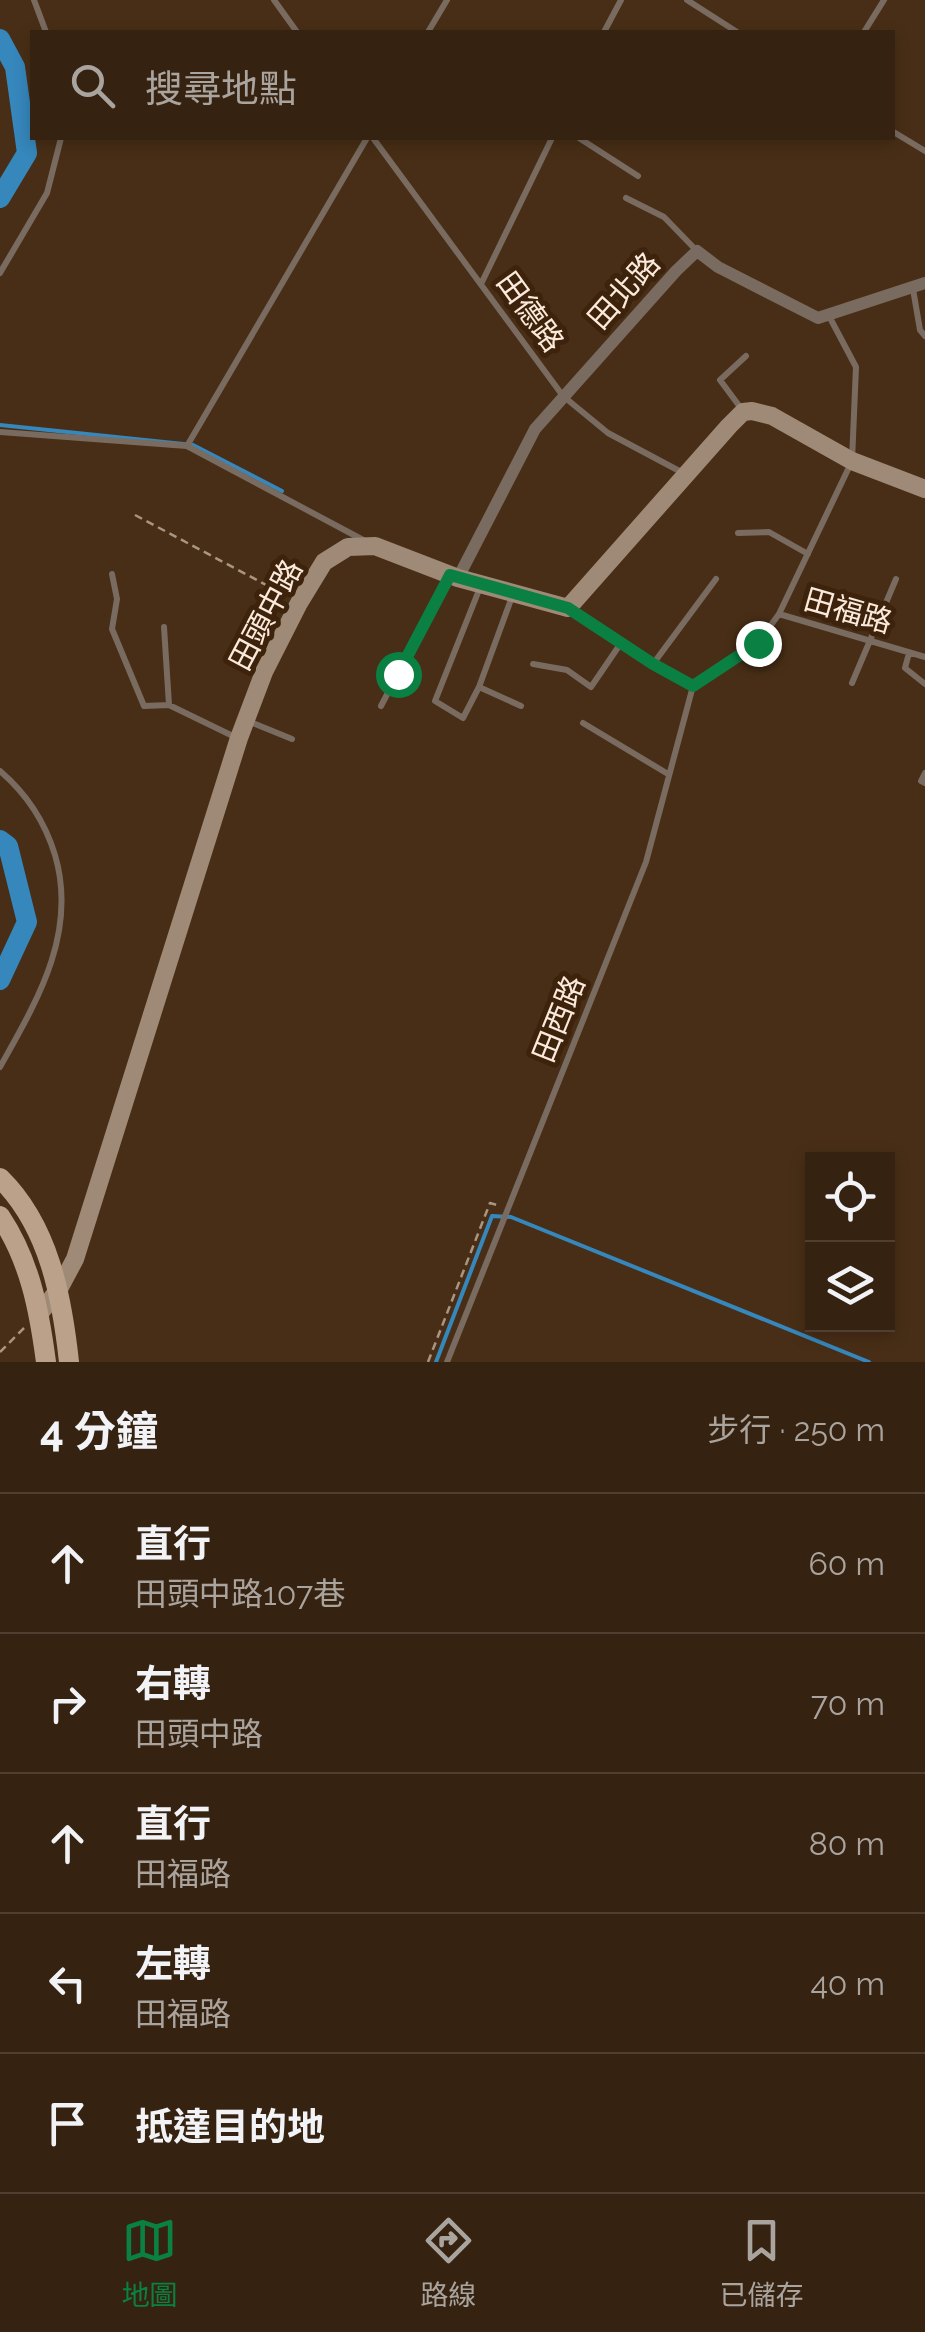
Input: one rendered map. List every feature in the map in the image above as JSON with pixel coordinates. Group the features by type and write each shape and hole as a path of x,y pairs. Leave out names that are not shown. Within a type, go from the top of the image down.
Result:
{"main road":[{"path":"0,1178 36,1229 59,1289 70,1362"},
{"path":"0,1216 20,1251 40,1314 46,1362"}],"street":[{"name":"田北路","path":"454,576 535,428 697,251 718,267 818,318 829,316"},
{"path":"829,316 919,286"},
{"path":"375,546 454,576 568,608 743,412 752,411 772,416 852,460 925,488"},
{"name":"田頭中路","path":"40,1314 75,1259 264,672 324,562 348,547 375,546"}],"lane":[{"path":"34,0 45,30"},
{"path":"274,0 296,30"},
{"path":"429,30 447,0"},
{"path":"605,30 621,0"},
{"path":"687,0 734,30"},
{"path":"865,30 884,0"},
{"path":"895,133 925,151"},
{"path":"0,273 46,193 61,140"},
{"path":"187,446 369,140"},
{"name":"田德路","path":"372,140 564,396 608,434 686,474"},
{"path":"482,282 551,140"},
{"path":"583,140 638,176"},
{"path":"626,198 664,217 697,251"},
{"path":"919,286 920,330 925,336"},
{"path":"779,614 852,460 856,368 829,316"},
{"path":"743,412 720,380 746,356"},
{"path":"0,432 187,446 375,546"},
{"path":"738,533 770,532 808,554"},
{"path":"112,574 116,599 112,629 144,706 169,706 243,729 292,739"},
{"path":"381,706 454,576"},
{"path":"653,664 716,579"},
{"path":"852,683 896,579"},
{"path":"482,584 434,701 464,718 514,593"},
{"path":"568,608 693,686"},
{"name":"田福路","path":"693,686 758,643 779,614 925,657"},
{"path":"164,627 169,706"},
{"path":"533,664 567,670 590,686 620,643"},
{"path":"909,653 905,668 925,684"},
{"path":"480,686 522,706"},
{"name":"田西路","path":"447,1362 646,862 693,686"},
{"path":"583,722 668,774"},
{"path":"0,772 40,816 55,854 64,898 54,958 0,1068"},
{"path":"925,774 925,783"}],"path":[{"path":"135,515 299,603"},
{"path":"428,1362 490,1203 508,1208"},
{"path":"0,1352 40,1314"}],"waterway":[{"path":"0,39 15,67 27,153 0,198"},
{"path":"0,425 193,445 282,491"},
{"path":"0,840 8,846 27,922 0,980"},
{"path":"436,1362 492,1216 511,1217 869,1362"}],"route":[{"path":"398,674 450,575 568,608 693,686 758,643"}]}
